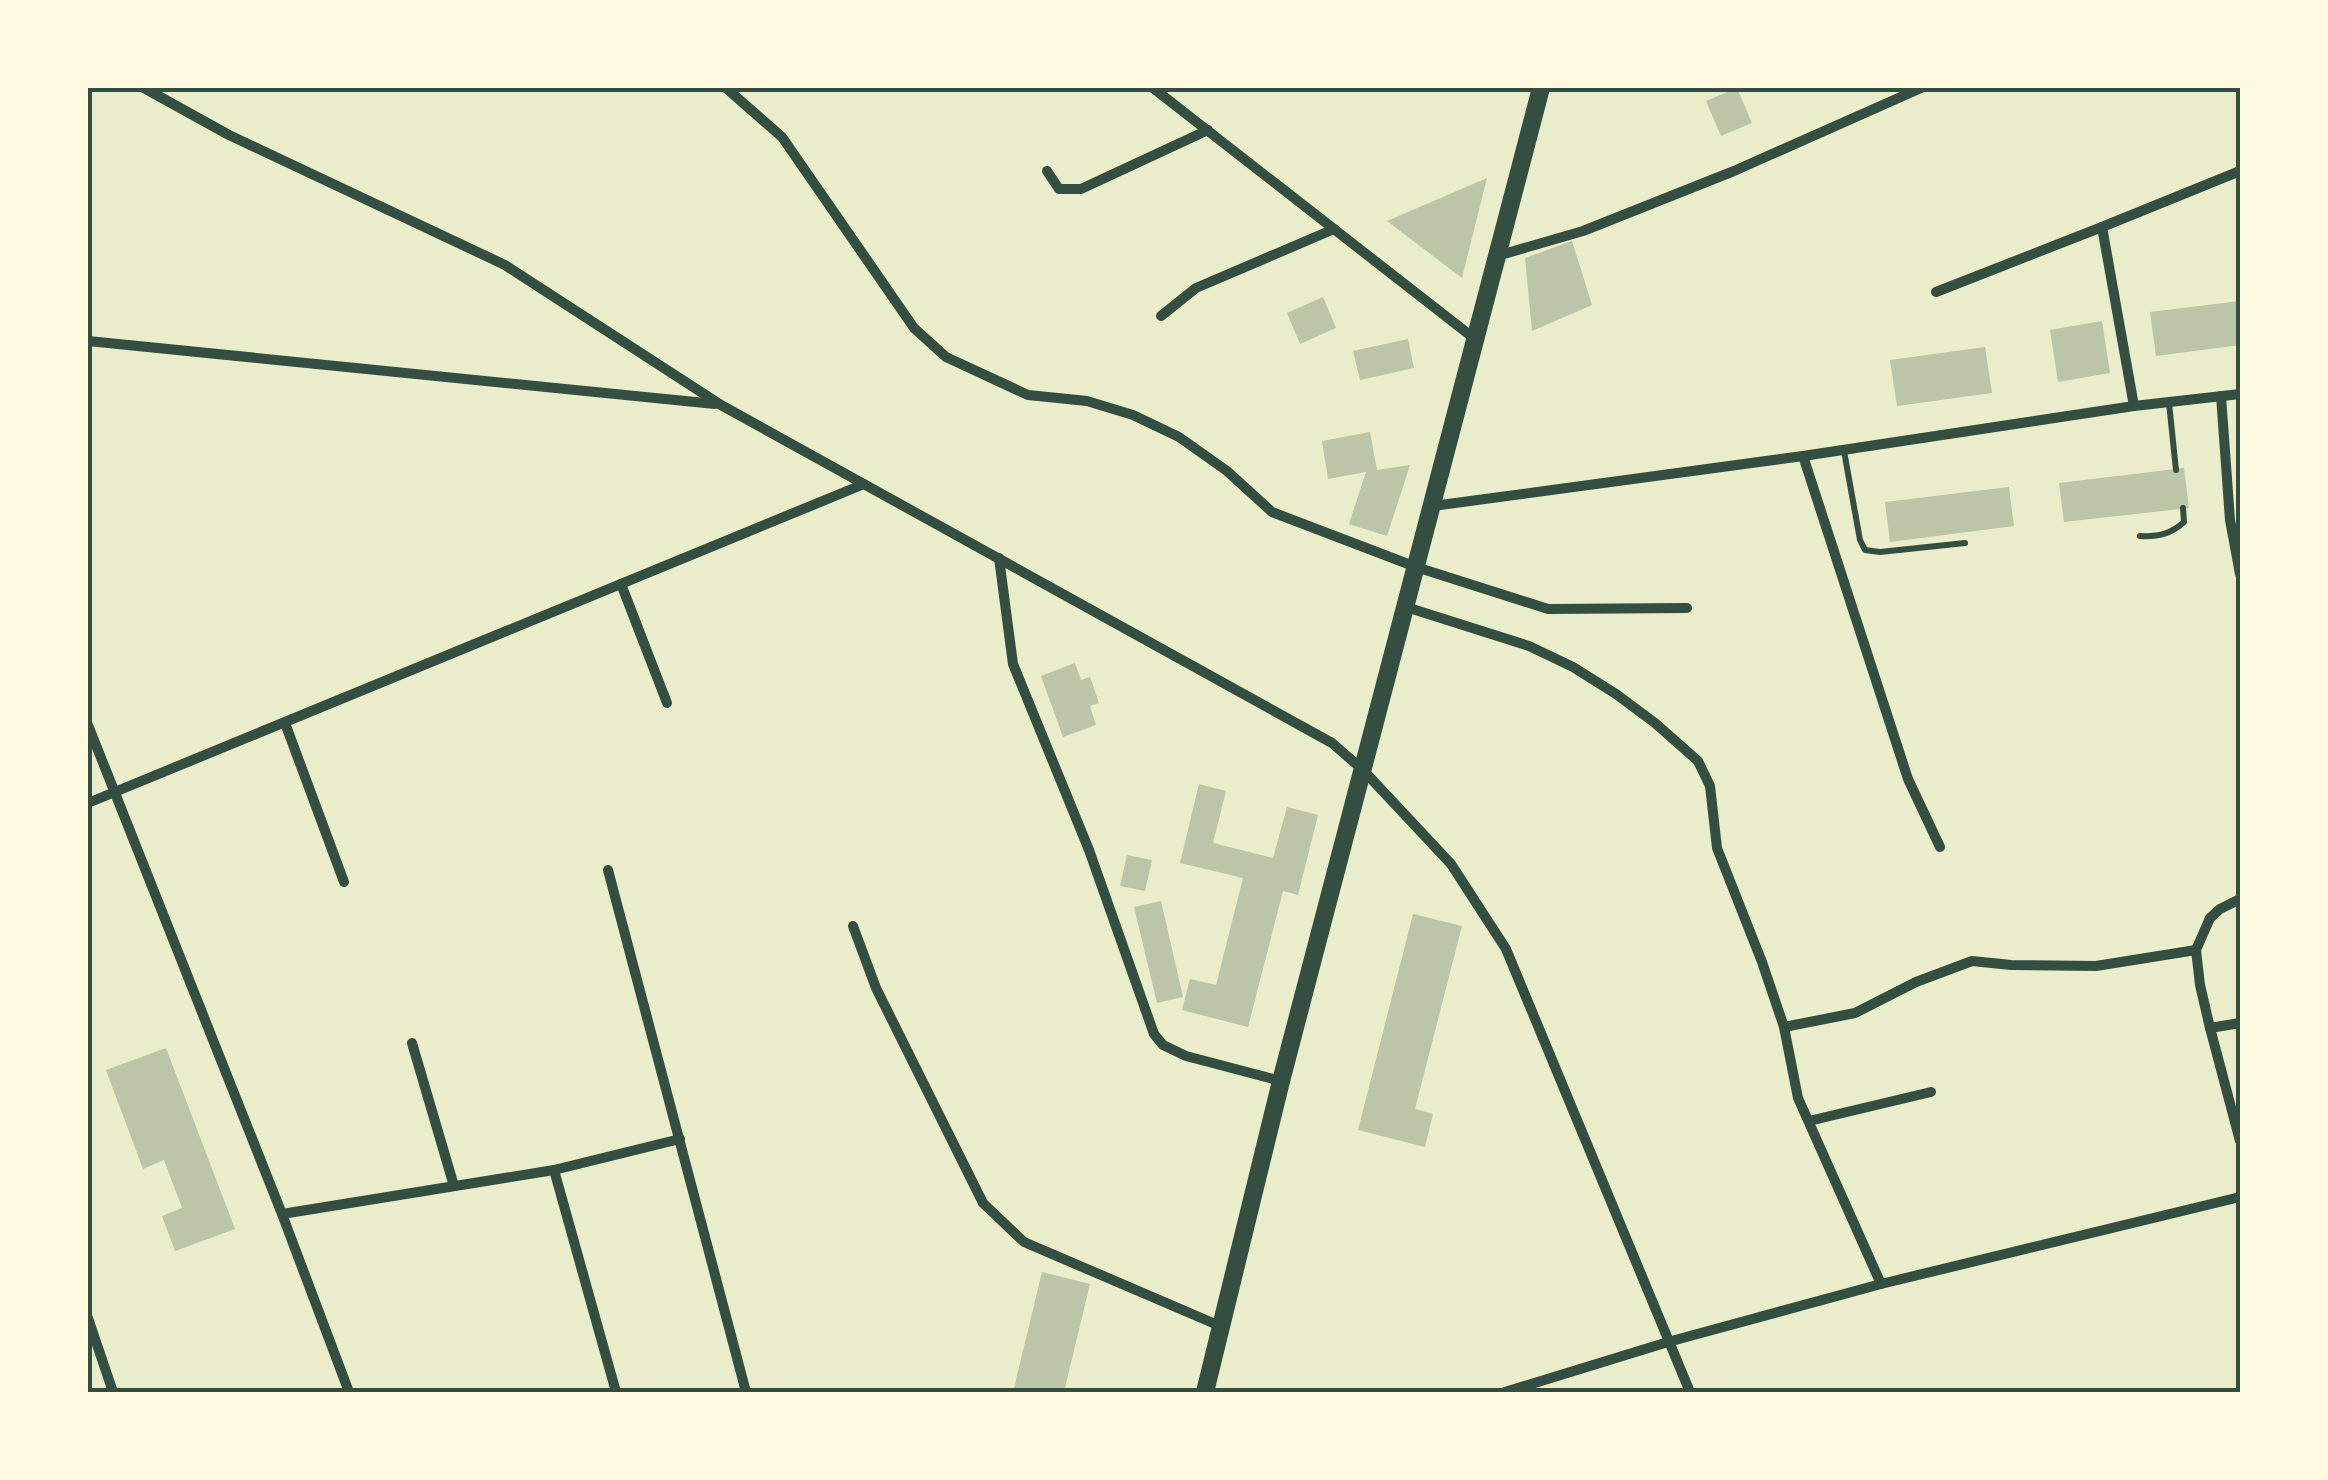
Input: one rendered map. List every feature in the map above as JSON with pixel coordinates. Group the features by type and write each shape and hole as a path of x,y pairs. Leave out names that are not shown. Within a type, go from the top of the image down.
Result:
{"main road":[{"path":"1205,1392 1281,1082 1540,88"}],"street":[{"path":"144,88 230,135 505,265 720,404 1332,743 1363,770 1451,864 1506,948 1690,1392"},
{"path":"726,88 782,137 914,328 946,358 1028,395 1088,401 1133,415 1179,436 1227,471 1272,512 1416,567 1548,610 1687,608"},
{"path":"1153,88 1476,340"},
{"path":"1497,256 1583,231 1921,88"},
{"path":"1047,171 1059,189 1081,189 1208,130"},
{"path":"1936,292 2240,171"},
{"path":"2102,228 2134,406"},
{"path":"1161,316 1196,288 1334,229"},
{"path":"88,341 720,404"},
{"path":"1433,506 2240,394"},
{"path":"2221,396 2240,574"},
{"path":"1803,456 1908,779 1940,847"},
{"path":"88,803 864,484"},
{"path":"999,558 1013,664 1089,850 1154,1034 1162,1045 1186,1056 1281,1082"},
{"path":"621,584 667,702"},
{"path":"1406,607 1529,646 1572,667 1655,723 1698,761 1710,786 1717,848 1784,1026 1798,1098 1881,1284"},
{"path":"284,722 344,882"},
{"path":"88,725 349,1392"},
{"path":"608,870 746,1392"},
{"path":"2240,899 2210,918 2196,950 2200,985 2240,1142"},
{"path":"853,926 876,988 984,1203 1024,1242 1220,1326"},
{"path":"1784,1026 1855,1014 1916,982 1972,961 2096,966 2196,950"},
{"path":"2210,1028 2240,1023"},
{"path":"412,1043 454,1186"},
{"path":"1809,1121 1930,1092"},
{"path":"282,1214 554,1170 680,1139"},
{"path":"554,1170 616,1392"},
{"path":"1504,1392 1881,1284 2240,1197"},
{"path":"88,1318 114,1392"}],"lane":[{"path":"2169,402 2176,470"},
{"path":"1844,450 1865,550 1965,544"},
{"path":"2140,536 2176,530 2184,522 2182,508"}],"building":[{"path":"1737,88 1752,123 1721,136 1706,101"},
{"path":"1487,178 1462,278 1387,221"},
{"path":"1572,241 1592,305 1532,331 1525,258"},
{"path":"1323,297 1336,328 1300,344 1287,313"},
{"path":"2240,301 2240,345 2156,356 2150,312"},
{"path":"2102,321 2110,373 2058,382 2050,330"},
{"path":"1408,339 1414,368 1360,380 1353,351"},
{"path":"1985,347 1992,393 1897,406 1890,360"},
{"path":"1370,432 1377,470 1410,465 1387,536 1349,524 1366,472 1328,479 1322,441"},
{"path":"2184,468 2189,508 2064,522 2059,483"},
{"path":"2009,487 2014,526 1890,542 1885,502"},
{"path":"1075,663 1081,680 1090,677 1099,703 1090,706 1096,725 1063,737 1041,676"},
{"path":"1199,784 1226,791 1213,843 1273,858 1287,807 1318,815 1298,895 1283,891 1248,1027 1182,1010 1190,979 1216,985 1243,878 1180,863"},
{"path":"1127,855 1152,860 1145,891 1120,886"},
{"path":"1161,901 1183,997 1157,1003 1134,907"},
{"path":"1413,914 1462,926 1415,1109 1433,1114 1425,1147 1358,1130"},
{"path":"166,1048 235,1229 175,1251 162,1216 182,1208 164,1160 143,1169 106,1070"},
{"path":"1042,1272 1090,1284 1064,1392 1013,1392"}]}
